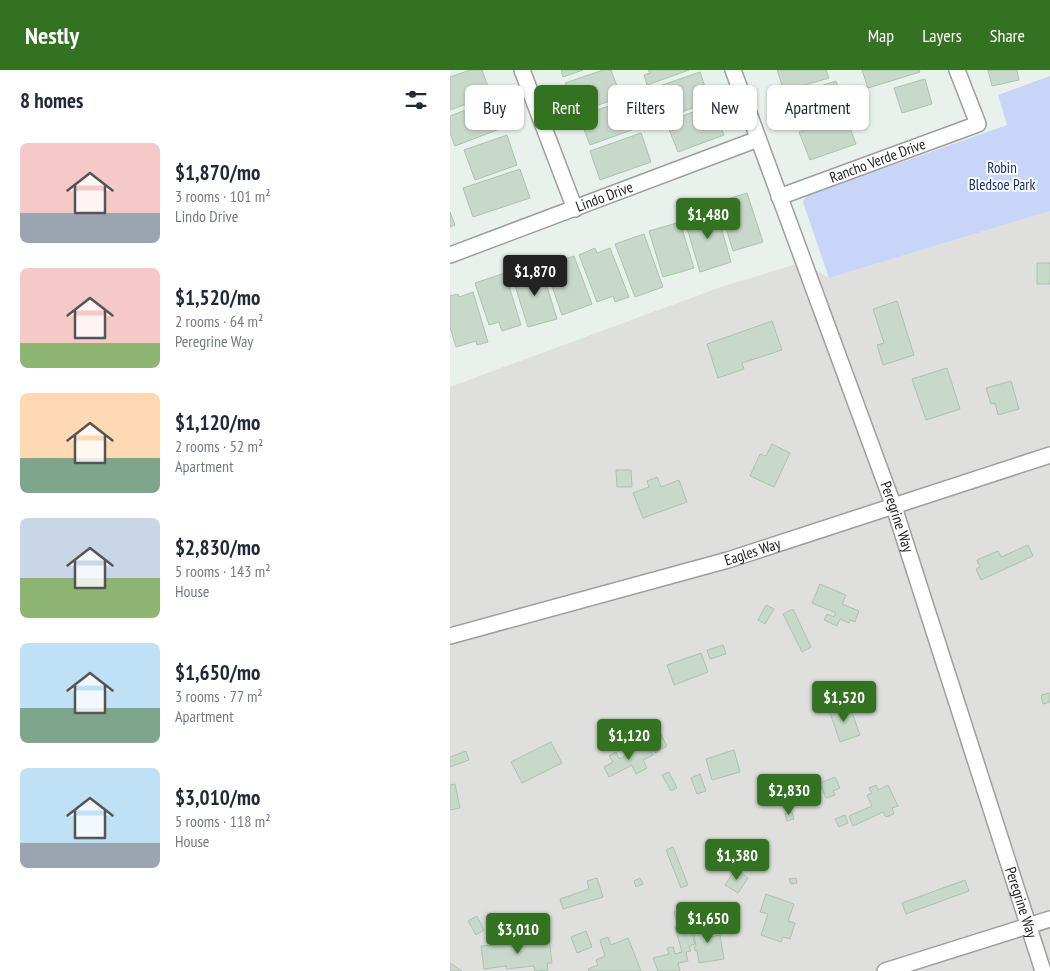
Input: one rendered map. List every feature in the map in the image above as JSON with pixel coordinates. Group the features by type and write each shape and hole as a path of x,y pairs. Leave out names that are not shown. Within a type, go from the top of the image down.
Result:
{"street":[{"path":"522,70 575,209"},
{"name":"Peregrine Way","path":"733,70 894,507 1043,971"},
{"name":"Rancho Verde Drive","path":"779,197 978,124 957,70"},
{"name":"Lindo Drive","path":"450,255 758,139"},
{"name":"Eagles Way","path":"450,636 728,560 1050,456"},
{"path":"885,971 1050,919"}],"shaded area":[{"path":"1050,211 1050,971 450,971 450,387 721,287 803,262 829,278"}],"green space":[{"name":"Robin Bledsoe Park","path":"1050,76 1050,211 829,278 803,202 806,196 1007,125 998,95"}],"building":[{"path":"470,70 482,70 487,85 465,85 465,105 450,110 450,77"},
{"path":"561,70 583,70 563,77"},
{"path":"603,70 611,70 617,85 608,85 608,102 598,105 598,85 566,85 565,83"},
{"path":"648,70 689,70 647,85 644,75 650,73"},
{"path":"777,70 826,70 829,78 805,85 782,85"},
{"path":"862,70 919,70 920,72 869,88 869,85 867,85"},
{"path":"988,70 1017,70 1019,80 992,86"},
{"path":"700,72 704,85 693,85 693,108 683,111 683,85 662,85"},
{"path":"925,79 932,104 902,113 894,88"},
{"path":"836,81 837,85 824,85"},
{"path":"608,106 608,130 632,130 590,145 584,130 598,130 598,110"},
{"path":"465,110 465,130 497,130 455,146 450,133 450,116"},
{"path":"693,112 693,130 722,130 724,135 678,152 669,130 683,130 683,116"},
{"path":"804,130 851,130 856,144 810,160 799,132"},
{"path":"641,133 651,162 600,180 590,151"},
{"path":"507,135 517,165 475,180 464,150"},
{"path":"520,169 530,198 473,217 463,188"},
{"path":"747,193 763,242 733,251 718,202"},
{"path":"716,209 731,262 700,272 684,218"},
{"path":"450,212 455,225 450,227"},
{"path":"680,222 694,268 663,277 649,231"},
{"path":"644,234 663,287 635,297 615,244"},
{"path":"595,248 597,253 610,248 629,297 615,302 613,296 597,302 579,255"},
{"path":"574,256 592,304 562,315 545,266"},
{"path":"1037,263 1050,263 1050,284 1037,284"},
{"path":"541,267 557,319 528,327 512,276"},
{"path":"505,273 521,325 502,331 499,322 489,325 475,283"},
{"path":"473,292 488,342 477,345 476,341 456,347 450,327 450,296 458,294 459,297"},
{"path":"897,301 914,355 883,365 877,345 884,343 873,309"},
{"path":"772,321 782,350 742,363 744,369 718,378 707,344"},
{"path":"947,368 960,409 926,420 912,379"},
{"path":"1011,381 1019,409 998,415 995,403 991,404 986,388"},
{"path":"772,444 790,453 774,487 750,476 760,454 766,456"},
{"path":"616,470 631,470 632,487 617,487"},
{"path":"657,477 661,487 679,480 687,502 643,518 633,493 649,487 647,481"},
{"path":"1028,545 1033,556 981,580 976,569 980,567 977,560 998,551 1001,557"},
{"path":"820,584 846,595 842,604 859,611 855,622 850,620 849,623 840,619 837,626 824,620 827,614 834,617 836,613 812,603"},
{"path":"766,605 774,609 765,624 758,620"},
{"path":"793,609 811,647 802,652 783,614"},
{"path":"723,645 726,654 710,659 707,650"},
{"path":"701,653 708,672 674,685 667,665"},
{"path":"1050,693 1050,702 1043,704 1041,695"},
{"path":"849,704 860,735 840,742 829,710"},
{"path":"657,727 667,746 655,753 645,733"},
{"path":"551,742 562,763 522,783 511,762"},
{"path":"647,744 653,755 643,760 647,768 636,774 632,765 609,777 604,767 613,762 609,756 616,752 619,759"},
{"path":"734,750 740,772 712,780 706,759"},
{"path":"466,751 469,760 450,767 450,757"},
{"path":"669,772 677,788 671,791 662,775"},
{"path":"700,774 706,791 697,794 691,778"},
{"path":"835,777 840,788 833,791 835,795 826,798 820,783"},
{"path":"455,784 460,808 450,810 450,785"},
{"path":"876,785 878,790 888,785 898,806 892,808 894,814 886,817 883,812 853,826 849,816 872,806 867,795 872,793 869,788"},
{"path":"793,792 794,797 788,798 787,793"},
{"path":"792,812 794,819 787,821 785,814"},
{"path":"845,815 848,823 839,827 835,819"},
{"path":"673,847 688,885 681,888 666,850"},
{"path":"736,869 748,878 738,893 725,885"},
{"path":"597,878 603,897 563,909 560,899 589,889 587,881"},
{"path":"640,878 643,884 636,887 634,881"},
{"path":"796,878 797,883 791,884 789,879"},
{"path":"965,880 969,891 906,914 902,903"},
{"path":"766,894 794,904 788,921 795,923 790,939 783,937 781,942 761,935 768,914 760,912"},
{"path":"685,910 695,944 689,946 691,951 686,952 688,961 678,963 680,971 658,971 653,958 669,954 667,948 673,947 675,954 682,952 675,927 678,926 674,912"},
{"path":"477,916 484,930 476,935 468,921"},
{"path":"707,920 710,937 720,935 724,959 699,963 697,950 695,951 694,947 696,946 694,934 699,933 697,922"},
{"path":"586,931 592,947 577,953 571,937"},
{"path":"524,937 525,941 549,938 552,963 547,963 548,970 535,971 534,966 506,969 506,966 484,969 481,946 513,943 512,938"},
{"path":"608,937 611,945 628,938 641,971 589,971 588,969 598,965 596,960 605,956 600,940"},
{"path":"450,963 462,971 450,971"}]}
